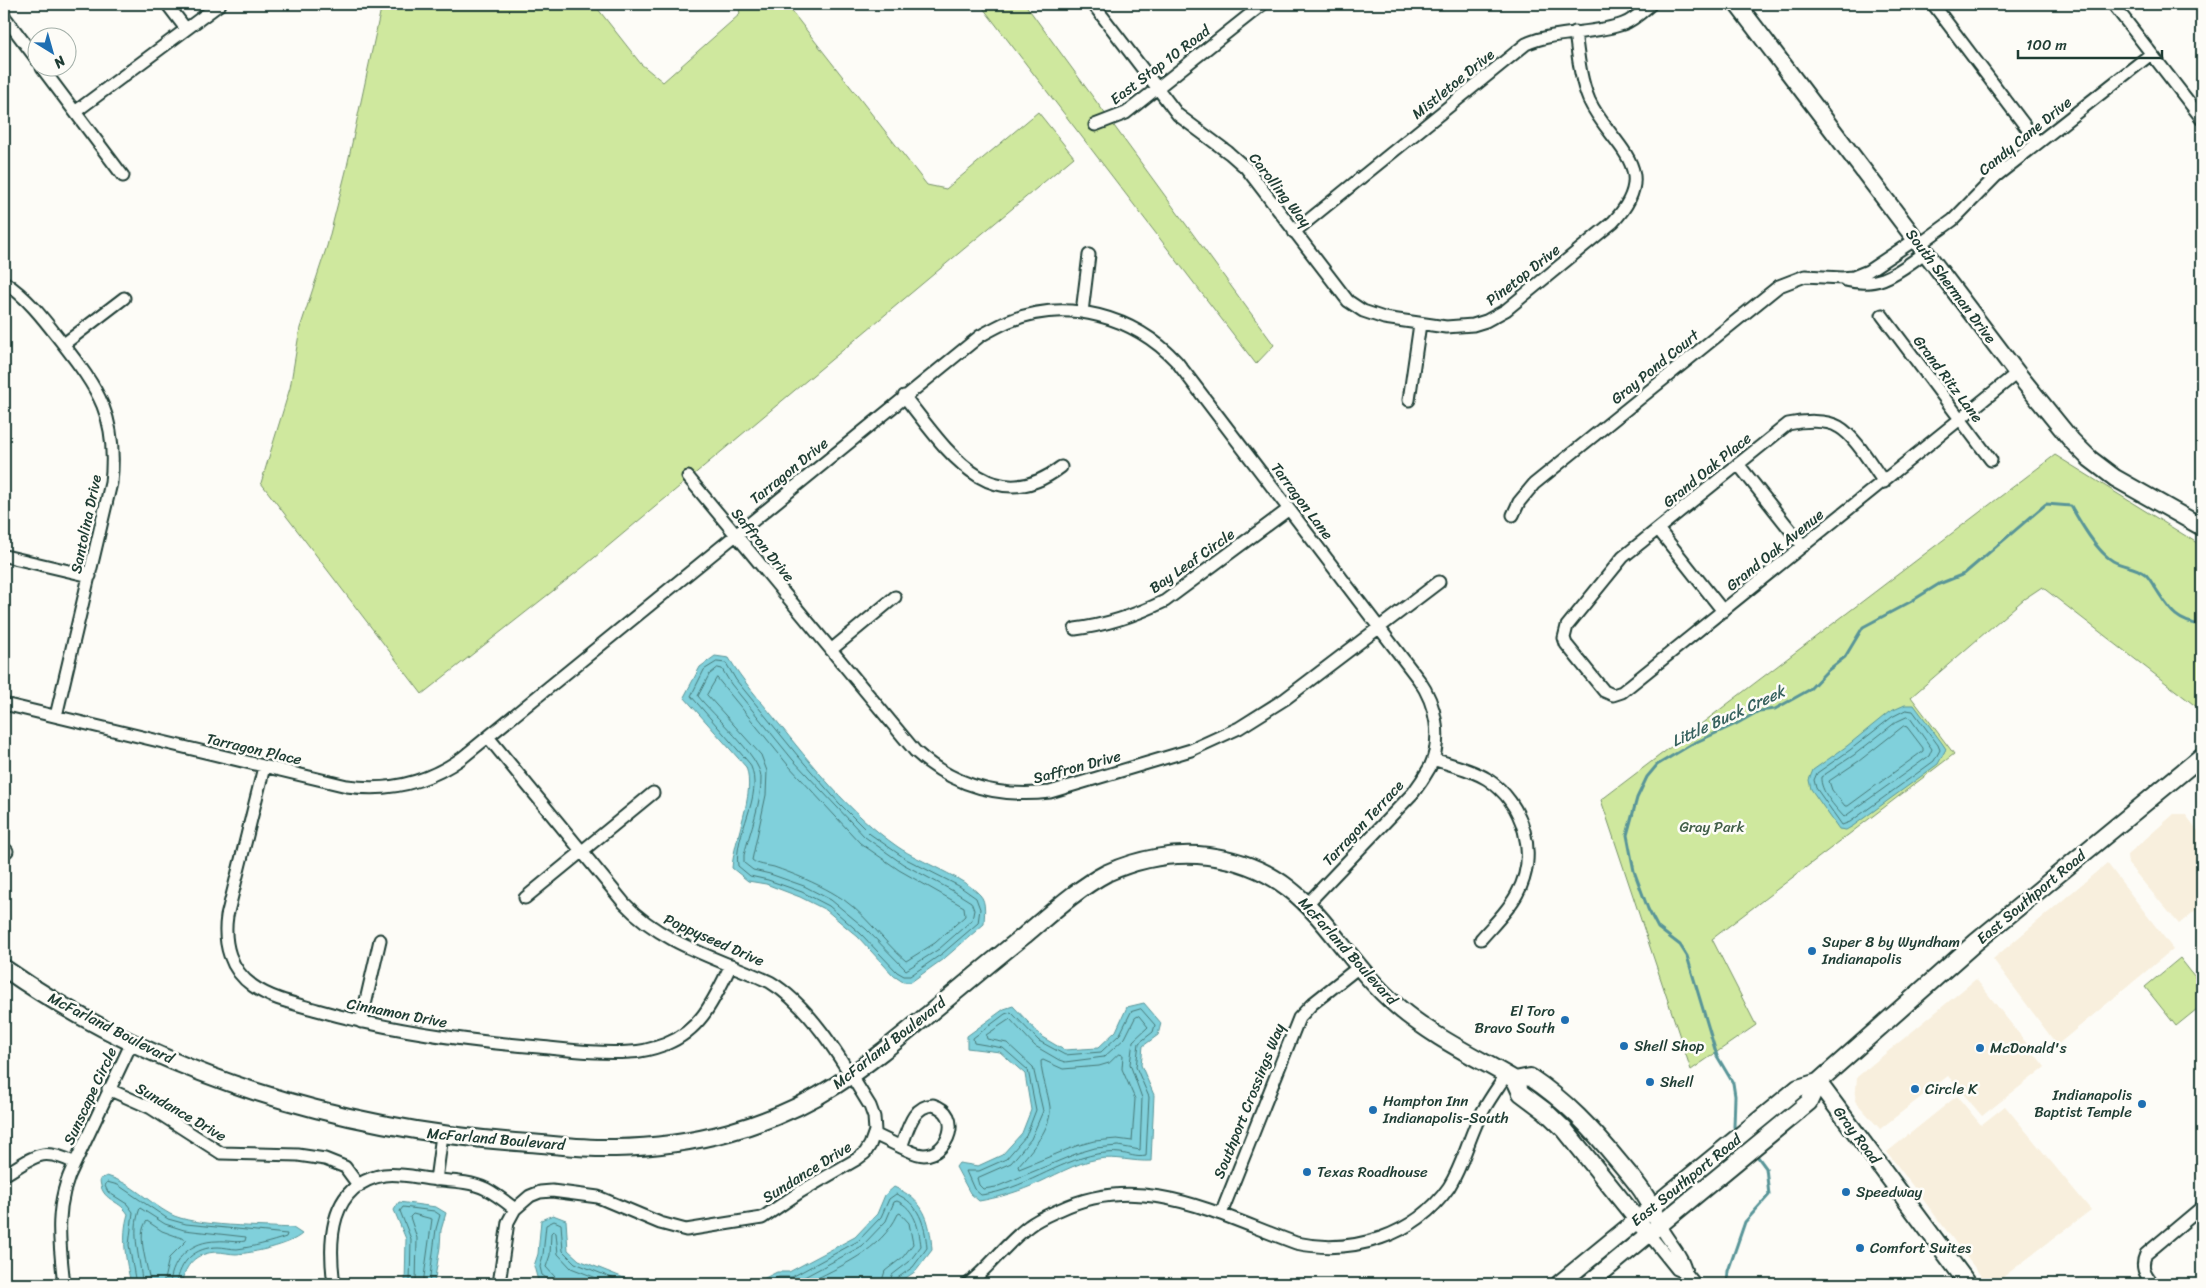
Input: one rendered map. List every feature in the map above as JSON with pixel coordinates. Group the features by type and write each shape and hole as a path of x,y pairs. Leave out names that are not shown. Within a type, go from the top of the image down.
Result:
{"street":[{"path":"167,4 186,29"},
{"path":"75,112 220,4"},
{"name":"Carolling Way","path":"1093,4 1157,89 1186,123 1241,163 1342,294 1355,306 1375,316 1420,324"},
{"name":"East Stop 10 Road","path":"1095,125 1126,113 1263,4"},
{"name":"Mistletoe Drive","path":"1294,232 1526,44 1541,37 1623,24 1651,4"},
{"name":"South Sherman Drive","path":"1737,4 2072,441 2094,462 2115,478 2202,527"},
{"path":"1933,4 2038,143"},
{"path":"2113,4 2202,119"},
{"path":"4,16 28,48"},
{"name":"Pinetop Drive","path":"1420,324 1455,328 1473,326 1498,315 1613,222 1627,206 1633,180 1630,160 1594,108 1586,93 1575,32"},
{"name":"Candy Cane Drive","path":"1921,245 1953,220 1996,176 2151,54"},
{"path":"50,78 123,176"},
{"name":"Gray Pond Court","path":"1836,278 1862,283 1877,282 1921,245"},
{"name":"Gray Pond Court","path":"1513,515 1518,502 1534,484 1777,288 1805,276 1853,277 1921,245"},
{"path":"1082,312 1089,255"},
{"name":"Santolina Drive","path":"4,282 34,306 64,344 97,392 107,417 113,443 114,461 111,484 56,716"},
{"path":"64,344 124,298"},
{"name":"Tarragon Drive","path":"488,737 966,346 999,325 1038,314 1082,312"},
{"name":"Tarragon Lane","path":"1082,312 1100,315 1126,324 1146,335 1167,352 1186,372 1419,680 1430,700 1436,727 1433,759"},
{"name":"Grand Ritz Lane","path":"1882,315 1991,460"},
{"path":"1409,400 1420,324"},
{"name":"Grand Oak Avenue","path":"1565,632 1566,644 1604,692 1614,695 1622,692 2018,373"},
{"path":"904,396 957,461 971,472 986,480 999,484 1026,484 1047,477 1061,467"},
{"name":"Grand Oak Place","path":"1565,632 1572,620 1618,564 1658,529 1788,424 1804,422 1821,423 1835,425 1844,430 1884,482"},
{"path":"1738,464 1803,546"},
{"name":"Saffron Drive","path":"688,477 903,738 932,765 951,777 979,788 1010,794 1028,795 1050,792 1166,758 1220,738 1280,702 1439,582"},
{"name":"Bay Leaf Circle","path":"1075,629 1112,622 1165,601 1289,509"},
{"path":"1658,529 1723,611"},
{"path":"5,556 90,576"},
{"path":"831,650 895,597"},
{"name":"Tarragon Place","path":"4,704 347,786 373,788 391,787 420,780 449,768 488,737"},
{"name":"Poppyseed Drive","path":"488,737 624,903 651,928 671,939 770,982 795,1000 813,1020 850,1076"},
{"name":"East Southport Road","path":"1559,1284 1729,1167 1768,1136 1808,1102 1818,1082 1976,942 2202,756"},
{"path":"1433,759 1478,774 1496,786 1513,806 1525,835 1527,857 1522,883 1507,909 1481,939"},
{"name":"Tarragon Terrace","path":"1307,904 1413,794 1433,759"},
{"name":"Cinnamon Drive","path":"264,766 226,926 229,954 244,978 263,992 306,1007 361,1022 427,1035 476,1042 611,1052 646,1050 667,1044 694,1027 711,1006 731,964"},
{"path":"525,898 653,793"},
{"name":"McFarland Boulevard","path":"4,968 59,1004 132,1042 225,1082 301,1106 393,1127 491,1141 602,1148 633,1148 682,1142 734,1130 772,1118 812,1100 871,1061 1079,892 1101,877 1146,860 1172,856 1208,856 1225,859 1267,874 1290,889 1307,904 1381,991 1411,1017 1511,1077 1521,1093 1545,1111 1565,1130 1649,1222"},
{"path":"361,1022 380,940"},
{"name":"Southport Crossings Way","path":"1221,1214 1299,1018 1312,1004 1360,966"},
{"name":"Sunscape Circle","path":"64,1284 58,1216 63,1192 108,1089 132,1042"},
{"path":"850,1076 872,1110 875,1125 874,1134 901,1147 918,1154 926,1155 935,1151 943,1144 950,1132 949,1115 944,1110 935,1106 921,1108 911,1120 901,1147"},
{"path":"968,1284 1029,1226 1068,1205 1094,1197 1133,1193 1156,1194 1182,1200 1296,1243 1309,1246 1331,1248 1358,1245 1383,1238 1418,1219 1449,1187 1462,1164 1475,1126 1511,1077"},
{"name":"McFarland Boulevard","path":"1511,1077 1530,1077 1574,1111 1594,1132 1646,1195 1649,1222"},
{"name":"East Southport Road","path":"1588,1284 1723,1149 1798,1088 1818,1082"},
{"name":"Gray Road","path":"1818,1082 1968,1284"},
{"name":"Sundance Drive","path":"108,1089 151,1108 221,1153 298,1155 325,1159 345,1167 359,1186"},
{"path":"436,1180 442,1134"},
{"name":"Sundance Drive","path":"515,1209 530,1196 540,1192 552,1191 602,1198 660,1223 682,1229 700,1229 754,1220 771,1213 800,1192 861,1156 870,1145 874,1134"},
{"name":"Sunscape Circle","path":"4,1175 47,1153 59,1155 75,1163"},
{"path":"334,1284 331,1253 334,1221 342,1203 359,1186 385,1175 398,1174 483,1188 515,1209 506,1229 499,1284"},
{"path":"2153,1284 2144,1270 2143,1262 2146,1254 2202,1207"},
{"path":"1649,1222 1677,1269 1690,1278 1680,1284"}],"shaded area":[{"path":"2174,814 2185,814 2202,836 2202,905 2179,924 2128,864 2127,855"},
{"path":"2107,863 2173,949 2057,1045 1993,959"},
{"path":"1976,979 2045,1067 1982,1116 1948,1076 1880,1129 1855,1101 1857,1077"},
{"path":"1957,1096 1981,1125 2005,1106 2091,1210 1994,1284 1987,1284 1887,1152"}],"green space":[{"path":"382,4 594,4 641,64 663,82 740,14 738,4 786,4 927,185 946,189 1038,112 1074,157 582,568 422,694 261,483 290,388 300,328 327,246 346,171"},
{"path":"980,4 1025,4 1274,345 1256,364"},
{"name":"Gray Park","path":"2055,455 2202,546 2202,711 2042,587 2024,599 1911,697 1954,754 1712,939 1756,1025 1691,1070 1601,800"},
{"path":"2180,958 2202,986 2202,1005 2176,1026 2145,987"}],"water":[{"path":"715,656 729,658 739,674 803,754 832,788 863,819 907,853 964,882 980,895 984,901 984,924 946,957 911,982 903,982 894,976 858,937 826,910 800,897 766,884 748,881 732,868 748,790 746,767 684,697 700,667"},
{"path":"1905,705 1914,705 1946,749 1938,764 1853,826 1846,830 1839,829 1811,789 1809,780 1813,770 1847,746 1889,712"},
{"path":"1144,1003 1161,1023 1158,1035 1143,1046 1141,1065 1154,1095 1151,1161 1111,1158 1089,1161 1018,1191 979,1201 970,1193 956,1167 959,1163 978,1166 1002,1155 1022,1133 1031,1110 1025,1074 1000,1052 967,1048 967,1036 1004,1009 1013,1006 1042,1037 1064,1050 1098,1048 1116,1031 1127,1007"},
{"path":"107,1176 124,1183 170,1214 181,1218 212,1224 293,1228 302,1234 289,1242 252,1252 236,1254 217,1252 197,1257 189,1265 181,1284 131,1284 125,1240 128,1214 103,1192 100,1179"},
{"path":"894,1187 919,1204 927,1220 932,1250 916,1271 897,1284 753,1284 777,1272 789,1272 855,1237 877,1214 885,1195"},
{"path":"399,1202 436,1207 446,1213 441,1230 434,1284 405,1284 406,1239 394,1210"},
{"path":"553,1215 566,1220 568,1250 579,1260 639,1284 556,1284 538,1281 534,1266 538,1254 541,1220"}],"waterway":[{"name":"Little Buck Creek","path":"1737,1131 1734,1127 1735,1096 1733,1083 1717,1056 1687,956 1680,945 1658,928 1648,909 1634,871 1627,835 1637,798 1647,777 1657,765 1692,744 1759,711 1775,709 1809,690 1827,671 1845,657 1863,627 1939,584 1964,574 2046,504 2071,506 2089,536 2107,557 2145,574 2173,613 2185,621 2202,625"},
{"name":"Little Buck Creek","path":"1727,1284 1728,1271 1745,1222 1769,1195 1766,1168 1755,1153"}],"place":[{"name":"Super 8 by Wyndham Indianapolis","path":"1812,951"},
{"name":"El Toro Bravo South","path":"1565,1020"},
{"name":"Shell Shop","path":"1624,1046"},
{"name":"McDonald's","path":"1980,1048"},
{"name":"Shell","path":"1650,1082"},
{"name":"Circle K","path":"1915,1089"},
{"name":"Indianapolis Baptist Temple","path":"2142,1104"},
{"name":"Hampton Inn Indianapolis-South","path":"1373,1110"},
{"name":"Texas Roadhouse","path":"1307,1172"},
{"name":"Speedway","path":"1846,1192"},
{"name":"Comfort Suites","path":"1860,1248"}]}
